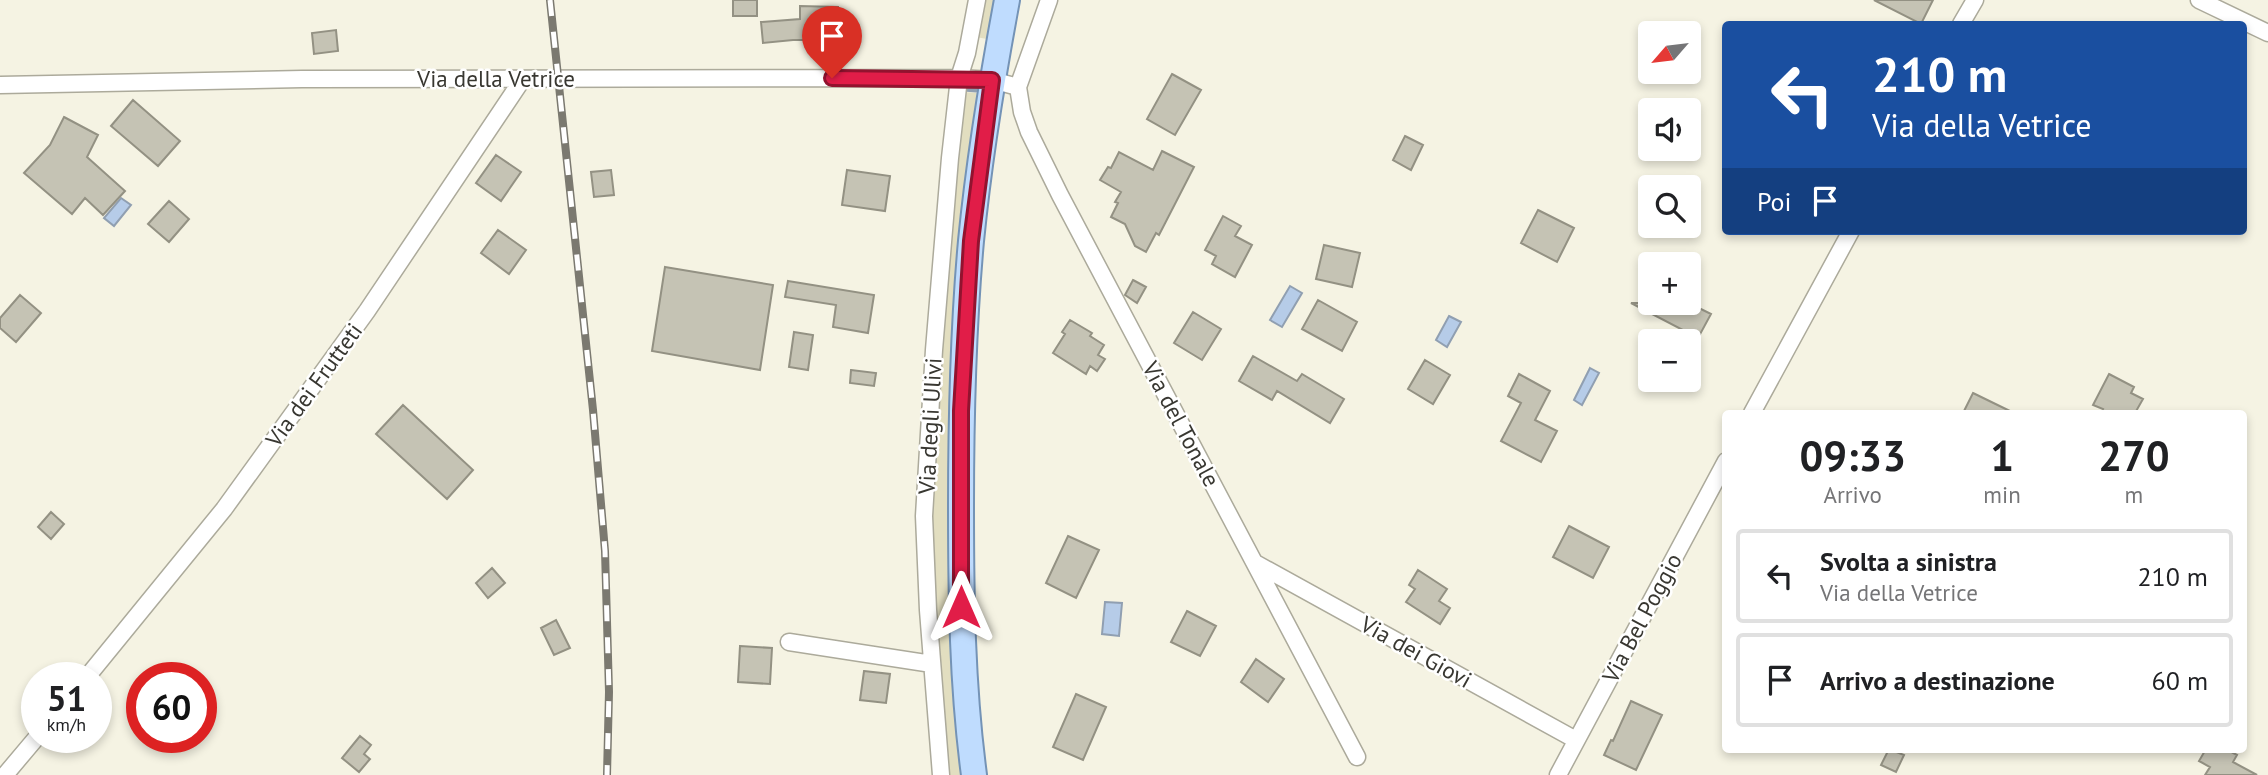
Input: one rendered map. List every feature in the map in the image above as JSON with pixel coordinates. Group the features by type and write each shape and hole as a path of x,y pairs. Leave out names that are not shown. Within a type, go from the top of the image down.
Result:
{"main road":[{"path":"974,775 967,719 961,607 961,411 971,241 992,80 1007,0"}],"street":[{"name":"Via degli Ulivi","path":"941,775 924,516 934,350 958,78 967,53 977,0"},
{"path":"1018,87 1049,0"},
{"path":"1963,21 1975,0"},
{"path":"2199,0 2243,21"},
{"path":"2247,23 2268,33"},
{"name":"Via della Vetrice","path":"0,85 302,79 958,78 992,80 1018,87"},
{"name":"Via dei Frutteti","path":"99,662 232,498 367,311 522,80"},
{"name":"Via del Tonale","path":"1018,87 1026,123 1051,177 1357,757"},
{"path":"1754,410 1849,235"},
{"name":"Via Bel Poggio","path":"1558,775 1722,468"},
{"name":"Via dei Giovi","path":"1256,563 1576,740"},
{"path":"789,642 932,664"},
{"path":"5,775 24,753"}],"shaded area":[{"path":"983,0 994,0 987,39 976,37"},
{"path":"963,92 977,93 953,348 948,519 949,604 962,775 946,775 929,551 934,447"}],"water":[{"path":"121,198 131,205 114,226 104,218"},
{"path":"1290,286 1302,293 1282,327 1270,320"},
{"path":"1449,316 1461,322 1447,347 1436,340"},
{"path":"1590,368 1599,373 1582,405 1574,400"},
{"path":"1105,602 1122,603 1119,636 1102,634"}],"building":[{"path":"733,0 757,0 757,16 733,16"},
{"path":"1874,0 1933,0 1922,21 1915,21"},
{"path":"800,6 838,7 838,40 763,43 761,22 800,19"},
{"path":"336,30 338,51 314,54 312,33"},
{"path":"1172,74 1201,90 1175,135 1147,119"},
{"path":"133,100 180,141 158,166 111,126"},
{"path":"64,117 98,135 87,157 125,191 103,215 85,198 72,214 24,173 50,145"},
{"path":"1405,136 1423,145 1411,170 1393,160"},
{"path":"1162,151 1194,167 1159,235 1156,233 1146,252 1135,246 1125,224 1111,217 1121,192 1100,180 1108,167 1111,168 1119,152 1153,170"},
{"path":"496,155 521,172 501,201 476,183"},
{"path":"611,170 614,195 594,197 591,172"},
{"path":"847,170 890,176 885,211 842,205"},
{"path":"169,201 189,219 169,242 148,224"},
{"path":"1538,210 1574,228 1557,262 1521,243"},
{"path":"1223,216 1241,226 1235,236 1252,245 1235,277 1212,264 1216,256 1205,250"},
{"path":"498,230 526,250 509,274 481,253"},
{"path":"1324,245 1360,253 1352,287 1316,279"},
{"path":"665,267 773,285 760,370 652,351"},
{"path":"1133,280 1146,287 1137,303 1125,295"},
{"path":"788,281 874,295 868,333 833,327 836,305 785,297"},
{"path":"20,295 41,313 16,342 0,328 0,318"},
{"path":"1318,300 1357,322 1342,351 1302,329"},
{"path":"1701,309 1711,314 1701,332 1701,329 1681,329 1654,315 1701,315"},
{"path":"1193,312 1221,329 1202,360 1174,343"},
{"path":"1070,320 1092,333 1090,336 1104,345 1098,355 1105,359 1097,371 1090,366 1086,374 1053,353"},
{"path":"794,332 813,335 808,370 789,367"},
{"path":"1253,356 1297,381 1302,374 1344,399 1330,423 1277,391 1272,400 1239,381"},
{"path":"1425,360 1450,375 1433,404 1408,389"},
{"path":"851,370 876,373 874,386 850,383"},
{"path":"1519,374 1550,391 1535,420 1557,431 1541,462 1501,441 1521,403 1508,396"},
{"path":"2109,374 2134,387 2131,393 2143,399 2137,410 2102,410 2093,405"},
{"path":"1973,393 2008,410 1964,410"},
{"path":"403,405 473,470 447,499 376,434"},
{"path":"51,512 64,524 51,539 38,527"},
{"path":"1569,526 1609,547 1593,578 1553,557"},
{"path":"1068,536 1099,550 1076,598 1046,583"},
{"path":"492,568 505,583 488,598 476,583"},
{"path":"1418,570 1447,589 1439,601 1450,608 1440,624 1406,602 1415,589 1409,585"},
{"path":"1187,611 1216,626 1200,656 1171,642"},
{"path":"556,620 570,648 554,655 541,628"},
{"path":"740,646 772,648 770,684 738,682"},
{"path":"1256,659 1284,679 1268,702 1241,682"},
{"path":"864,671 890,674 886,703 860,700"},
{"path":"1076,694 1106,707 1083,760 1053,747"},
{"path":"1631,701 1662,715 1636,770 1604,755"},
{"path":"360,736 371,745 364,754 370,759 359,772 342,758"},
{"path":"1887,753 1904,755 1896,772 1881,765"},
{"path":"2204,753 2233,753 2237,755 2233,762 2257,775 2205,775 2210,767 2199,761"}],"waterway":[{"path":"964,89 976,90"}],"railway":[{"path":"550,0 605,551 609,692 607,775"}],"route":[{"path":"832,78 992,80 971,241 961,411 961,607"}]}
